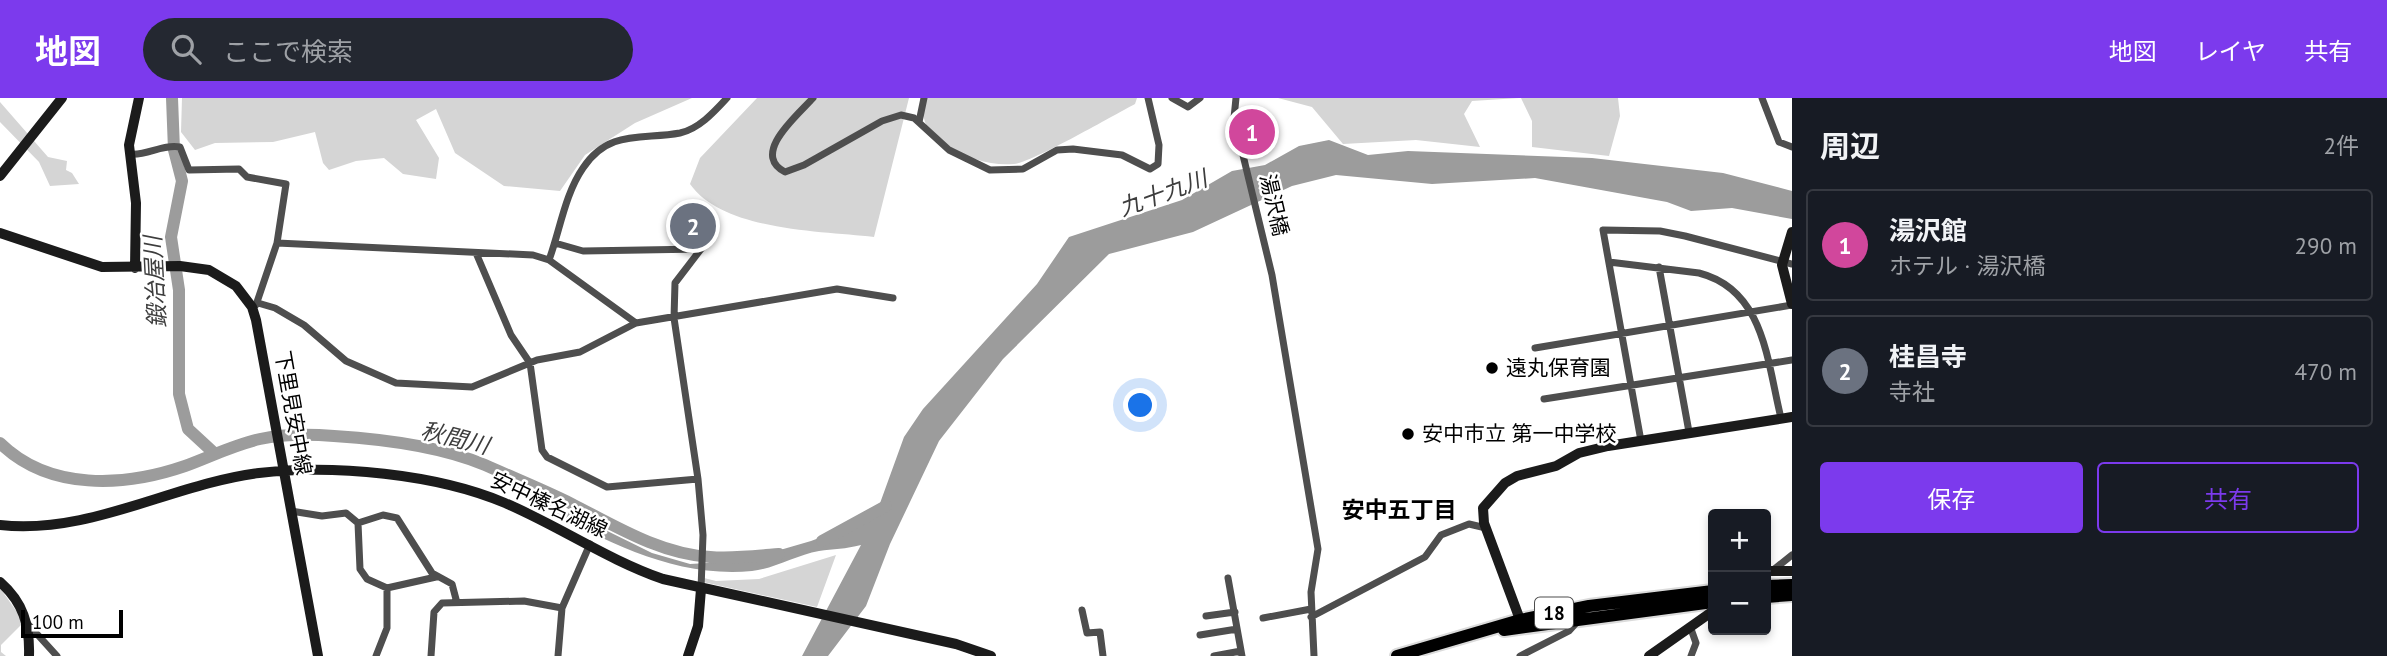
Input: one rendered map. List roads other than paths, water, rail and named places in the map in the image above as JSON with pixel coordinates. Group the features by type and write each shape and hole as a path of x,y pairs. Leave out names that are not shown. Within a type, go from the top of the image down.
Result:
{"highway":[{"path":"1771,586 1792,585"},
{"name":"18","path":"1521,625 1589,606 1708,592"},
{"path":"1771,597 1792,596"},
{"name":"18","path":"1396,656 1521,625 1708,603"}],"main road":[{"path":"0,176 62,98"},
{"path":"0,233 90,264 115,269 135,268 136,204 130,154 139,98"},
{"path":"1792,232 1787,259 1792,304"},
{"name":"下里見安中線","path":"135,268 198,267 223,275 255,305 318,656"},
{"path":"1521,625 1486,528 1483,508 1505,483 1556,466 1578,453 1689,432 1787,418"},
{"name":"安中榛名湖線","path":"0,525 32,527 75,521 226,479 317,468 355,471 473,491 523,511 647,573 701,589 971,648 991,656"},
{"path":"1771,571 1792,571"},
{"path":"0,582 11,592 27,622 29,656"},
{"path":"688,656 698,626 701,589"},
{"path":"1649,656 1708,615"}],"street":[{"path":"549,260 582,169 602,147 646,134 680,133 693,128 727,98"},
{"path":"813,98 775,142 772,160 776,167 785,172 804,165 891,117 908,116 919,122 949,150 990,170 1023,169 1057,150 1073,149 1122,155 1150,169 1158,164 1160,153 1148,98"},
{"path":"919,122 924,98"},
{"path":"1172,98 1188,107 1200,98"},
{"name":"湯沢橋","path":"1236,98 1234,118 1271,274 1319,556 1311,592 1314,656"},
{"path":"1762,98 1779,142 1792,147"},
{"path":"130,154 137,155 169,145 180,147 189,170 239,169 247,177 286,184 277,243 255,305 275,308 304,325 346,361 396,383 472,387 530,363 580,352 636,323 800,293 837,289 893,298"},
{"path":"1641,441 1603,230 1673,233 1787,259"},
{"path":"277,243 476,253 512,252 549,260 636,323"},
{"path":"555,243 583,251 701,248 676,283 674,318 698,479 703,535 701,589"},
{"path":"476,253 511,335 530,363 542,450 547,457 607,487 698,479"},
{"path":"1609,262 1699,273 1725,282 1745,300 1752,312 1787,418"},
{"path":"1659,267 1689,432"},
{"path":"1535,348 1792,304"},
{"path":"1544,399 1792,360"},
{"path":"291,511 322,516 346,513 358,523 360,569 367,579 387,588 436,578 452,584 457,603"},
{"path":"358,523 383,515 397,518 436,578"},
{"path":"1263,618 1311,613 1425,557 1441,535 1469,524 1486,528"},
{"path":"558,656 562,608 590,544"},
{"path":"1771,570 1792,555"},
{"path":"1214,656 1242,654 1228,578"},
{"path":"376,656 387,628 387,588"},
{"path":"431,656 434,612 442,603 524,601 562,608"},
{"path":"1082,610 1087,633 1100,632 1103,656"},
{"path":"1206,616 1234,612"},
{"path":"1520,656 1569,631 1581,618"},
{"path":"27,622 57,656"},
{"path":"1200,635 1237,629"},
{"path":"1690,629 1696,643 1691,656"}],"waterway":[{"name":"鍛冶屋川","path":"172,98 174,150 182,181 171,237 179,290 179,394 188,429 214,453"},
{"name":"秋間川","path":"0,443 20,459 41,470 64,477 113,481 162,473 240,444 269,437 316,435 391,441 468,458 561,499 638,538 673,551 718,558 779,554"},
{"name":"秋間川","path":"822,541 886,506"}],"place":[{"name":"湯沢館","path":"1252,132"},
{"name":"桂昌寺","path":"693,226"},
{"name":"遠丸保育園","path":"1492,368"},
{"name":"安中市立 第一中学校","path":"1408,434"}],"district":[{"name":"安中五丁目","path":"1399,510"}],"water label":[{"name":"九十九川","path":"1163,193"}]}
